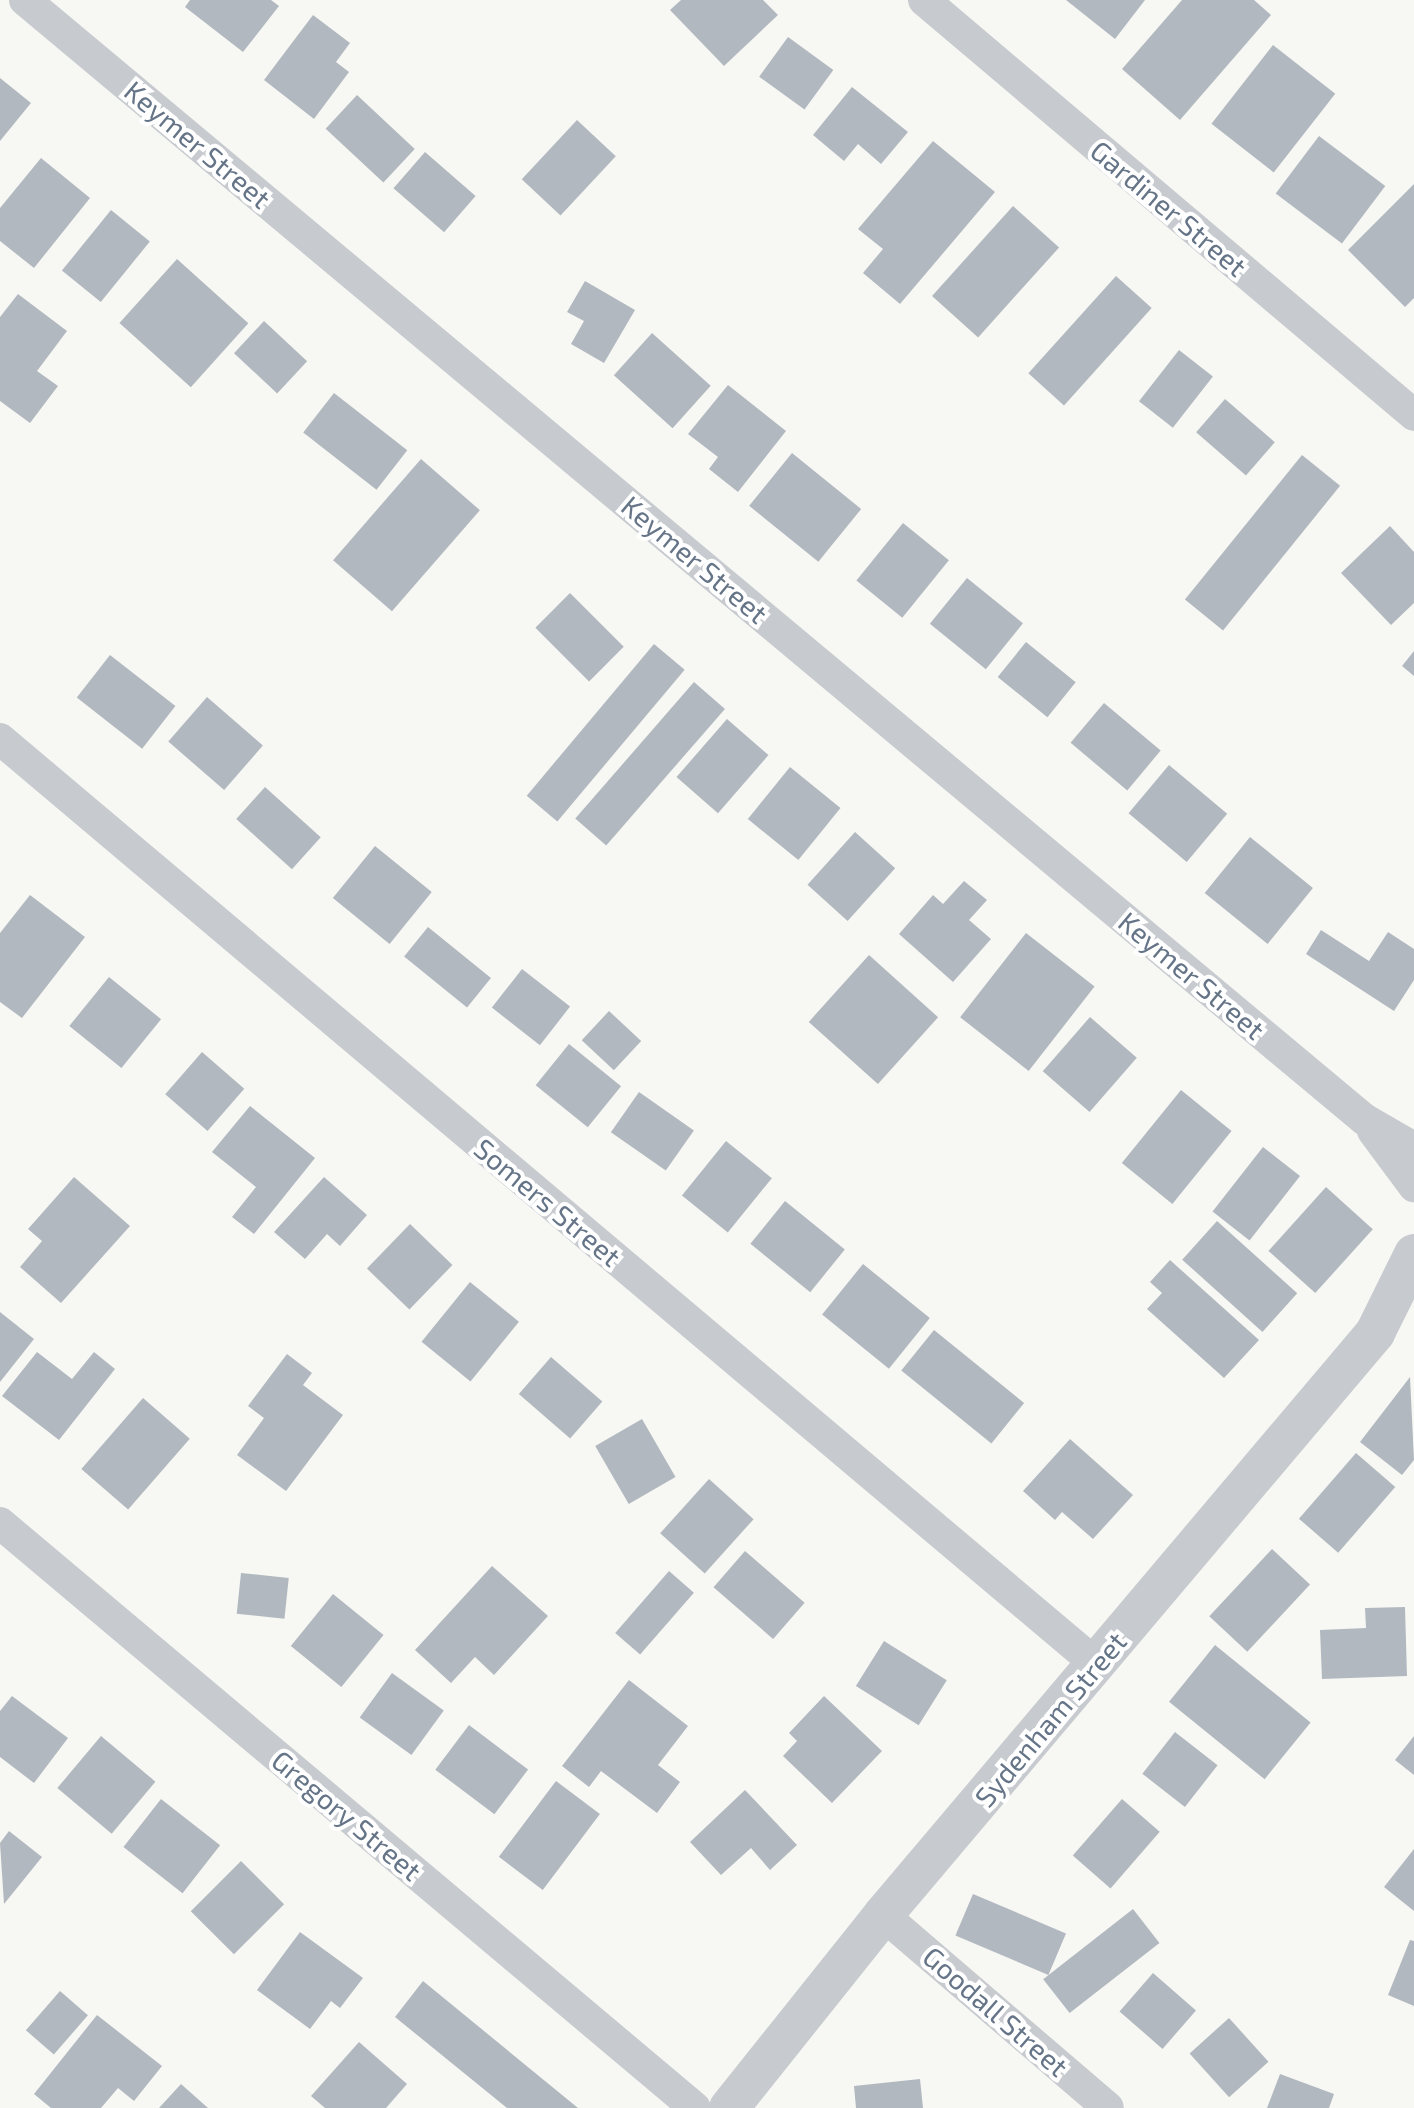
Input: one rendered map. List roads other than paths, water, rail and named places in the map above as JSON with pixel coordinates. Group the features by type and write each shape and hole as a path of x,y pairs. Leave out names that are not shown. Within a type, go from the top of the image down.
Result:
{"street":[{"name":"Keymer Street","path":"25,0 1364,1119 1414,1148"},
{"name":"Gardiner Street","path":"924,0 1414,415"},
{"name":"Somers Street","path":"0,739 1096,1664"},
{"name":"Keymer Street","path":"1364,1119 1414,1186"},
{"name":"Sydenham Street","path":"1375,1333 1414,1254"},
{"name":"Sydenham Street","path":"729,2108 883,1915 1375,1333 1414,1304"},
{"name":"Gregory Street","path":"0,1523 695,2108"},
{"name":"Goodall Street","path":"883,1915 1108,2108"}]}
